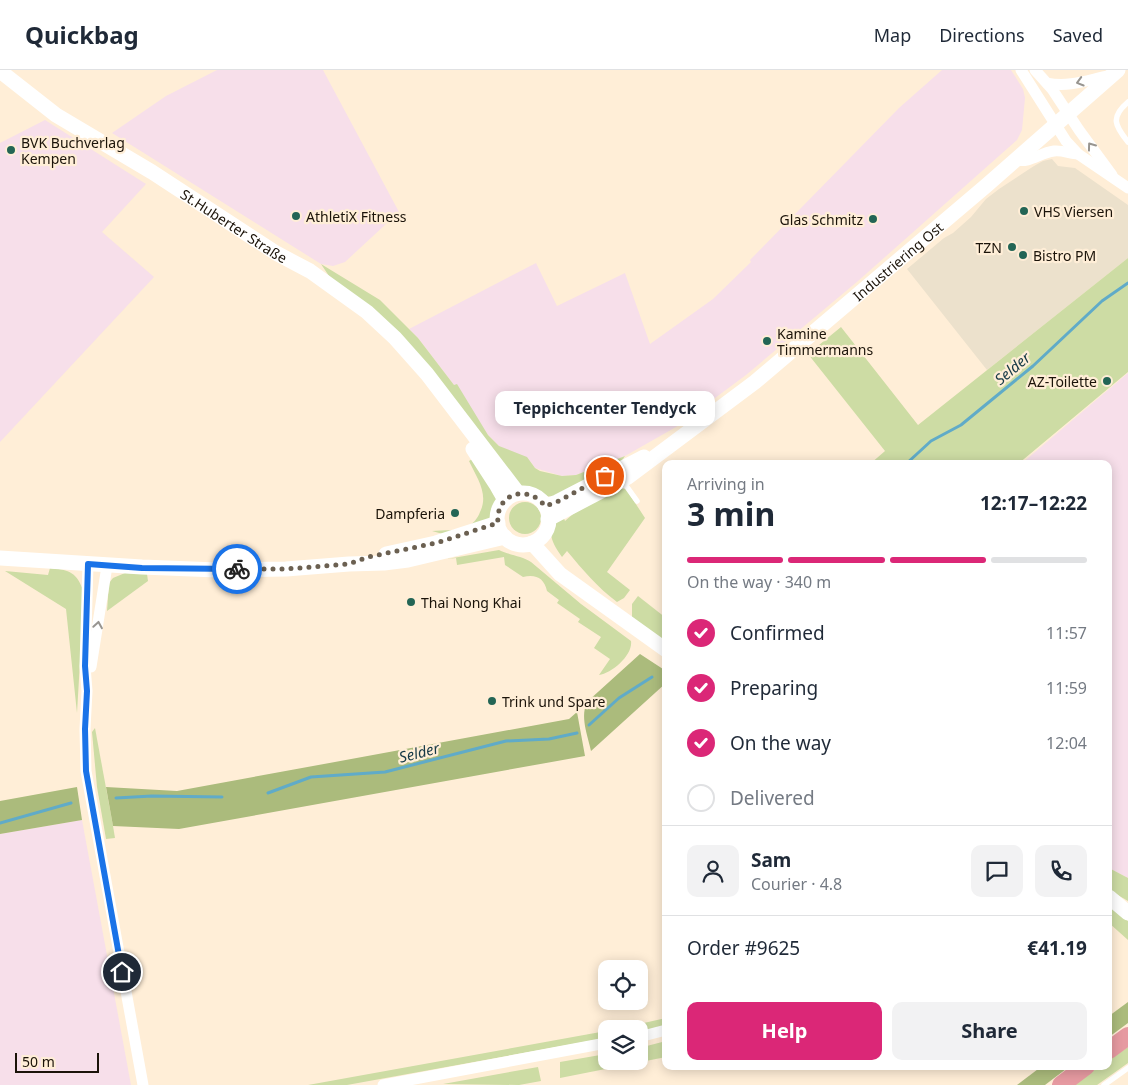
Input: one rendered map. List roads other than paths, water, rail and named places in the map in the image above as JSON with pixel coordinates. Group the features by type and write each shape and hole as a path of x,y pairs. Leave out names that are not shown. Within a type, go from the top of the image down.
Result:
{"main road":[{"path":"1112,1048 1128,1036"},
{"path":"1061,1085 1081,1070"}],"street":[{"path":"1020,70 1066,141 1078,154 1128,188"},
{"path":"1035,70 1047,83 1114,178"},
{"name":"St.Huberter Straße","path":"0,71 56,116 152,172 216,216 276,253 310,271 367,312 395,338 427,374 460,417 511,497"},
{"path":"1047,83 1071,85 1115,73"},
{"name":"Industriering Ost","path":"547,512 622,480 755,382 985,183 1016,160 1115,73"},
{"path":"1016,160 1026,162 1045,153 1058,151 1078,154"},
{"name":"Industriering Ost","path":"547,512 557,502 621,468 671,445"},
{"path":"505,537 498,523 498,511 511,497 524,493 536,497 547,512 537,539"},
{"path":"349,564 368,557 436,543 498,523"},
{"path":"0,558 107,566 234,562 286,569 349,564 384,564 505,537 520,544 537,539"},
{"path":"537,539 560,574 662,647"},
{"path":"87,691 85,666 88,564"},
{"path":"107,566 87,691 85,729 87,777 143,1085"},
{"path":"1112,899 1128,906"},
{"path":"1112,900 1128,913"},
{"path":"648,1035 662,1031"},
{"path":"383,1085 434,1080 598,1045"}],"lane":[{"path":"1128,102 1120,108 1116,118 1116,128 1128,142"},
{"path":"622,480 637,501"},
{"path":"1104,1085 1128,1068"}],"waterway":[{"name":"Selder","path":"910,460 931,441 961,425 1033,366 1102,301 1128,283"},
{"name":"Selder","path":"589,725 619,698 652,677"},
{"name":"Selder","path":"268,793 311,777 385,772 506,741 549,739 577,733"},
{"name":"Selder","path":"116,798 152,796 222,797"},
{"name":"Selder","path":"0,823 71,803"}],"place":[{"name":"BVK Buchverlag Kempen","path":"11,150"},
{"name":"VHS Viersen","path":"1024,211"},
{"name":"AthletiX Fitness","path":"296,216"},
{"name":"Glas Schmitz","path":"873,219"},
{"name":"TZN","path":"1012,247"},
{"name":"Bistro PM","path":"1023,255"},
{"name":"Kamine Timmermanns","path":"767,341"},
{"name":"AZ-Toilette","path":"1107,381"},
{"name":"Teppichcenter Tendyck","path":"605,476"},
{"name":"Dampferia","path":"455,513"},
{"name":"Thai Nong Khai","path":"411,602"},
{"name":"Trink und Spare","path":"492,701"}]}
